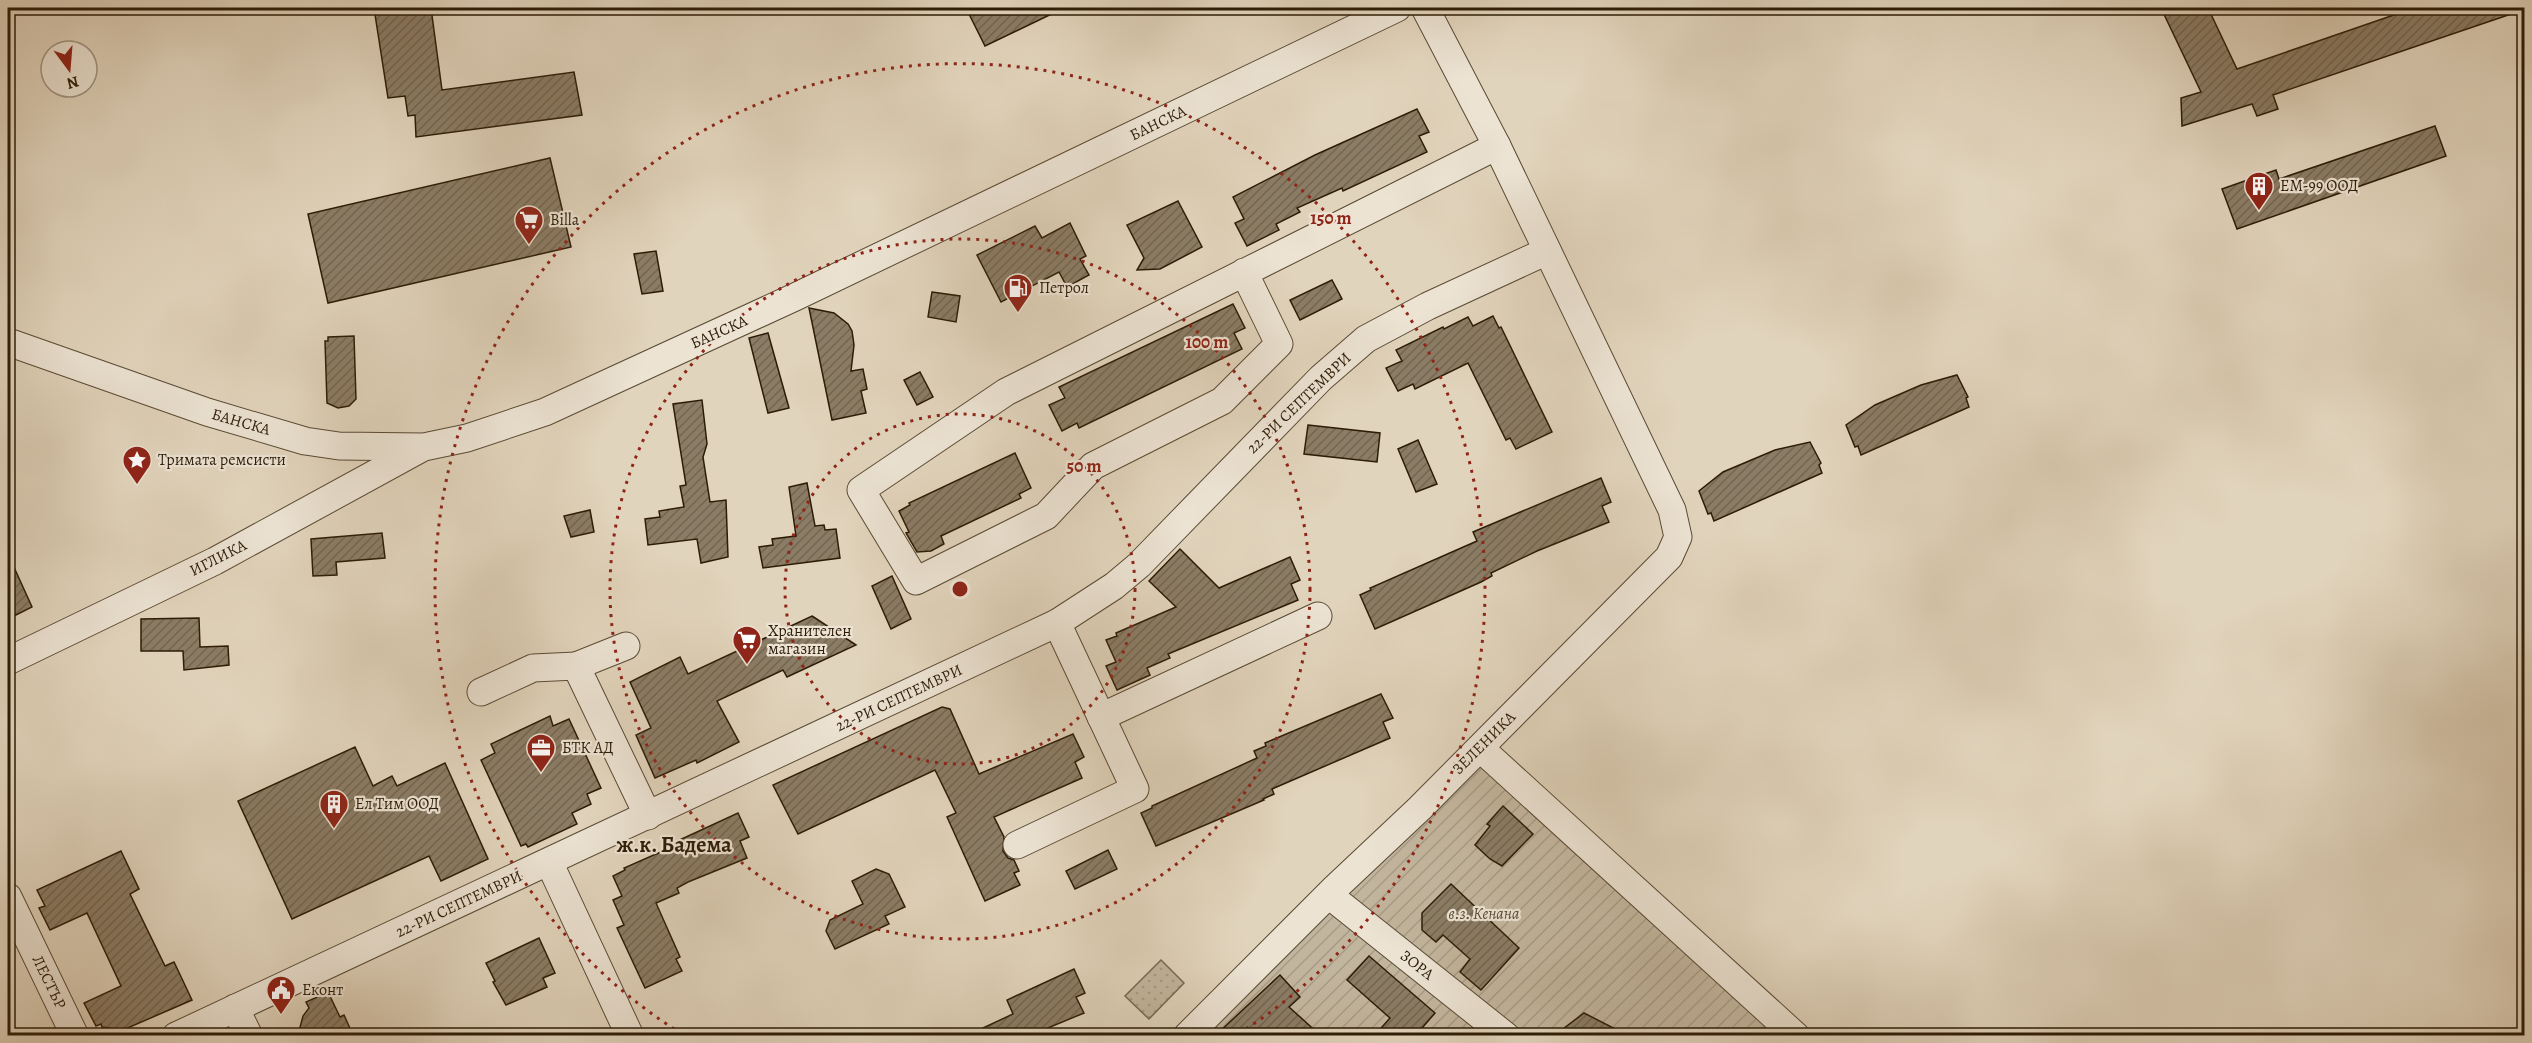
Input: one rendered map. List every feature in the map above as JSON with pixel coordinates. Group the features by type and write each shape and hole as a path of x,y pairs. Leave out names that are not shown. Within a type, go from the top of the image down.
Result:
{"street":[{"name":"БАНСКА","path":"8,342 207,412 305,441 339,446 424,447 467,438 545,412 795,297 1397,8"},
{"name":"ЗЕЛЕНИКА","path":"1187,1035 1480,748 1669,557 1678,537 1672,510 1497,146 1425,8"},
{"path":"1244,272 1279,344 1222,401 1093,466 1046,516 916,581 861,490 1006,392 1244,272 1497,146"},
{"name":"22-РИ СЕПТЕМВРИ","path":"176,1035 1056,624 1114,586 1139,565 1320,378 1366,339 1428,306 1547,251"},
{"name":"ИГЛИКА","path":"8,661 214,561 424,447"},
{"path":"1101,717 1318,616"},
{"path":"1017,845 1135,789 1056,624"},
{"path":"481,692 533,668 576,666 626,646"},
{"path":"576,666 648,816"},
{"path":"1480,748 1796,1035"},
{"path":"549,862 630,1035"},
{"name":"ЗОРА","path":"1329,895 1506,1035"},
{"name":"ЛЕСТЪР","path":"8,897 75,1035"},
{"path":"236,1008 249,1035"}],"green space":[{"name":"в.з. Кенана","path":"1480,748 1807,1036 1187,1036"},
{"path":"1161,960 1184,983 1149,1019 1125,996"}],"building":[{"path":"374,8 431,8 442,90 574,72 582,115 416,137 415,115 408,116 405,96 388,98"},
{"path":"966,8 1064,8 985,46"},
{"path":"2161,8 2208,8 2237,69 2414,8 2519,8 2520,11 2273,95 2278,109 2257,116 2252,104 2182,126 2181,98 2201,92"},
{"path":"1417,109 1429,132 1419,136 1427,152 1343,191 1342,188 1297,208 1300,212 1276,224 1279,230 1247,246 1235,223 1244,219 1233,197 1315,155"},
{"path":"2435,126 2446,156 2237,229 2222,189 2276,170 2279,179"},
{"path":"550,158 571,247 328,303 308,214"},
{"path":"1178,201 1202,247 1160,269 1137,270 1144,258 1127,225"},
{"path":"1070,223 1086,256 1080,259 1089,275 1067,287 1059,272 1001,302 977,255 1035,226 1042,238"},
{"path":"656,251 663,291 642,294 634,254"},
{"path":"1332,280 1342,299 1300,320 1290,300"},
{"path":"932,292 960,296 956,322 928,317"},
{"path":"1233,304 1245,328 1234,333 1242,349 1079,428 1077,423 1062,431 1049,405 1065,398 1059,387"},
{"path":"809,308 834,313 848,324 852,331 854,345 851,371 863,369 867,389 861,391 866,413 832,420"},
{"path":"1493,316 1499,328 1501,327 1552,432 1516,449 1510,438 1506,440 1468,363 1415,389 1413,384 1398,391 1386,368 1402,361 1396,350 1443,327 1444,329 1468,317 1473,326"},
{"path":"768,333 789,408 768,413 749,338"},
{"path":"354,336 356,399 349,406 338,408 327,403 325,341 328,341 328,337"},
{"path":"920,372 933,397 917,405 904,380"},
{"path":"1957,375 1968,397 1966,398 1969,407 1861,455 1846,425 1875,405 1921,385"},
{"path":"702,400 707,444 703,457 710,502 726,500 728,557 701,563 697,539 648,545 645,519 660,517 659,511 684,507 680,486 686,485 673,404"},
{"path":"1308,425 1380,433 1377,462 1304,454"},
{"path":"1418,440 1437,484 1416,492 1398,449"},
{"path":"1810,442 1821,463 1819,465 1822,473 1714,521 1711,513 1708,514 1699,491 1723,472 1775,450"},
{"path":"1015,453 1031,488 1019,494 1021,498 941,536 944,544 931,551 917,552 906,533 909,532 899,511 910,505 909,503"},
{"path":"1601,478 1611,502 1602,506 1609,522 1537,551 1491,573 1492,576 1481,582 1375,629 1360,595 1371,590 1370,588 1477,541 1473,532"},
{"path":"807,483 815,526 824,525 825,530 836,529 840,558 763,568 759,547 773,545 772,539 796,536 789,487"},
{"path":"590,510 594,532 571,537 564,516"},
{"path":"382,533 385,558 336,562 337,575 313,576 311,539"},
{"path":"1180,549 1219,588 1290,557 1300,580 1291,584 1298,600 1168,654 1170,658 1147,668 1150,675 1117,690 1106,666 1116,662 1106,640 1117,636 1116,633 1176,607 1149,581"},
{"path":"8,554 32,607 8,619"},
{"path":"892,576 911,619 891,629 872,586"},
{"path":"812,616 856,645 787,677 783,670 717,701 739,742 697,763 696,760 655,778 636,735 651,728 630,682 680,657 688,674"},
{"path":"199,618 200,647 228,646 229,665 184,670 183,651 141,651 141,619"},
{"path":"1381,694 1393,718 1383,722 1390,738 1272,789 1274,794 1264,800 1156,846 1141,813 1257,758 1254,751 1266,746 1265,743"},
{"path":"942,707 950,709 979,774 1073,734 1084,757 1075,762 1082,778 994,817 1004,837 1003,851 1008,858 1014,860 1019,871 1014,873 1020,885 985,901 947,817 956,813 935,770 798,834 773,785"},
{"name":"БТК АД","path":"550,716 553,726 569,719 601,788 587,794 591,804 572,813 577,824 528,847 526,844 521,846 481,760 495,753 491,744"},
{"name":"Ел Тим ООД","path":"355,747 373,786 392,776 397,786 445,763 488,859 441,881 429,856 292,919 238,801"},
{"path":"1503,806 1533,834 1502,866 1490,859 1475,845 1490,826 1487,824"},
{"path":"738,813 749,837 740,841 747,858 688,882 677,888 679,893 656,903 680,957 676,959 682,971 645,988 617,928 624,925 613,900 622,896 613,876 625,870 624,868 672,847 671,844"},
{"path":"1108,850 1117,869 1075,889 1066,871"},
{"path":"121,851 139,889 130,894 165,966 174,962 192,1000 123,1030 102,1027 101,1024 96,1026 84,1003 121,986 87,913 50,930 39,908 45,906 37,890"},
{"path":"876,869 889,874 905,907 885,916 889,924 835,949 826,931 830,920 863,904 852,881"},
{"path":"1451,884 1519,948 1481,990 1460,972 1470,959 1443,935 1436,942 1422,930 1422,913"},
{"path":"539,938 555,973 543,978 547,987 506,1005 493,982 495,981 486,963"},
{"path":"1369,956 1435,1013 1416,1035 1375,1035 1390,1018 1347,980"},
{"path":"1074,969 1085,993 1076,997 1084,1013 1031,1035 968,1035 1013,1014 1007,1000"},
{"path":"1280,975 1300,997 1289,1007 1320,1035 1216,1035"},
{"path":"328,992 340,1017 344,1015 353,1035 298,1035 303,1016 309,1008 306,1002"},
{"path":"1584,1013 1627,1035 1555,1035"}],"place":[{"name":"ЕМ-99 ООД","path":"2259,212"},
{"name":"Billa","path":"529,246"},
{"name":"Петрол","path":"1018,314"},
{"name":"Тримата ремсисти","path":"137,486"},
{"name":"Хранителен магазин","path":"747,666"},
{"name":"БТК АД","path":"541,774"},
{"name":"Ел Тим ООД","path":"334,830"},
{"name":"Еконт","path":"281,1016"}],"district":[{"name":"ж.к. Бадема","path":"674,845"}]}
